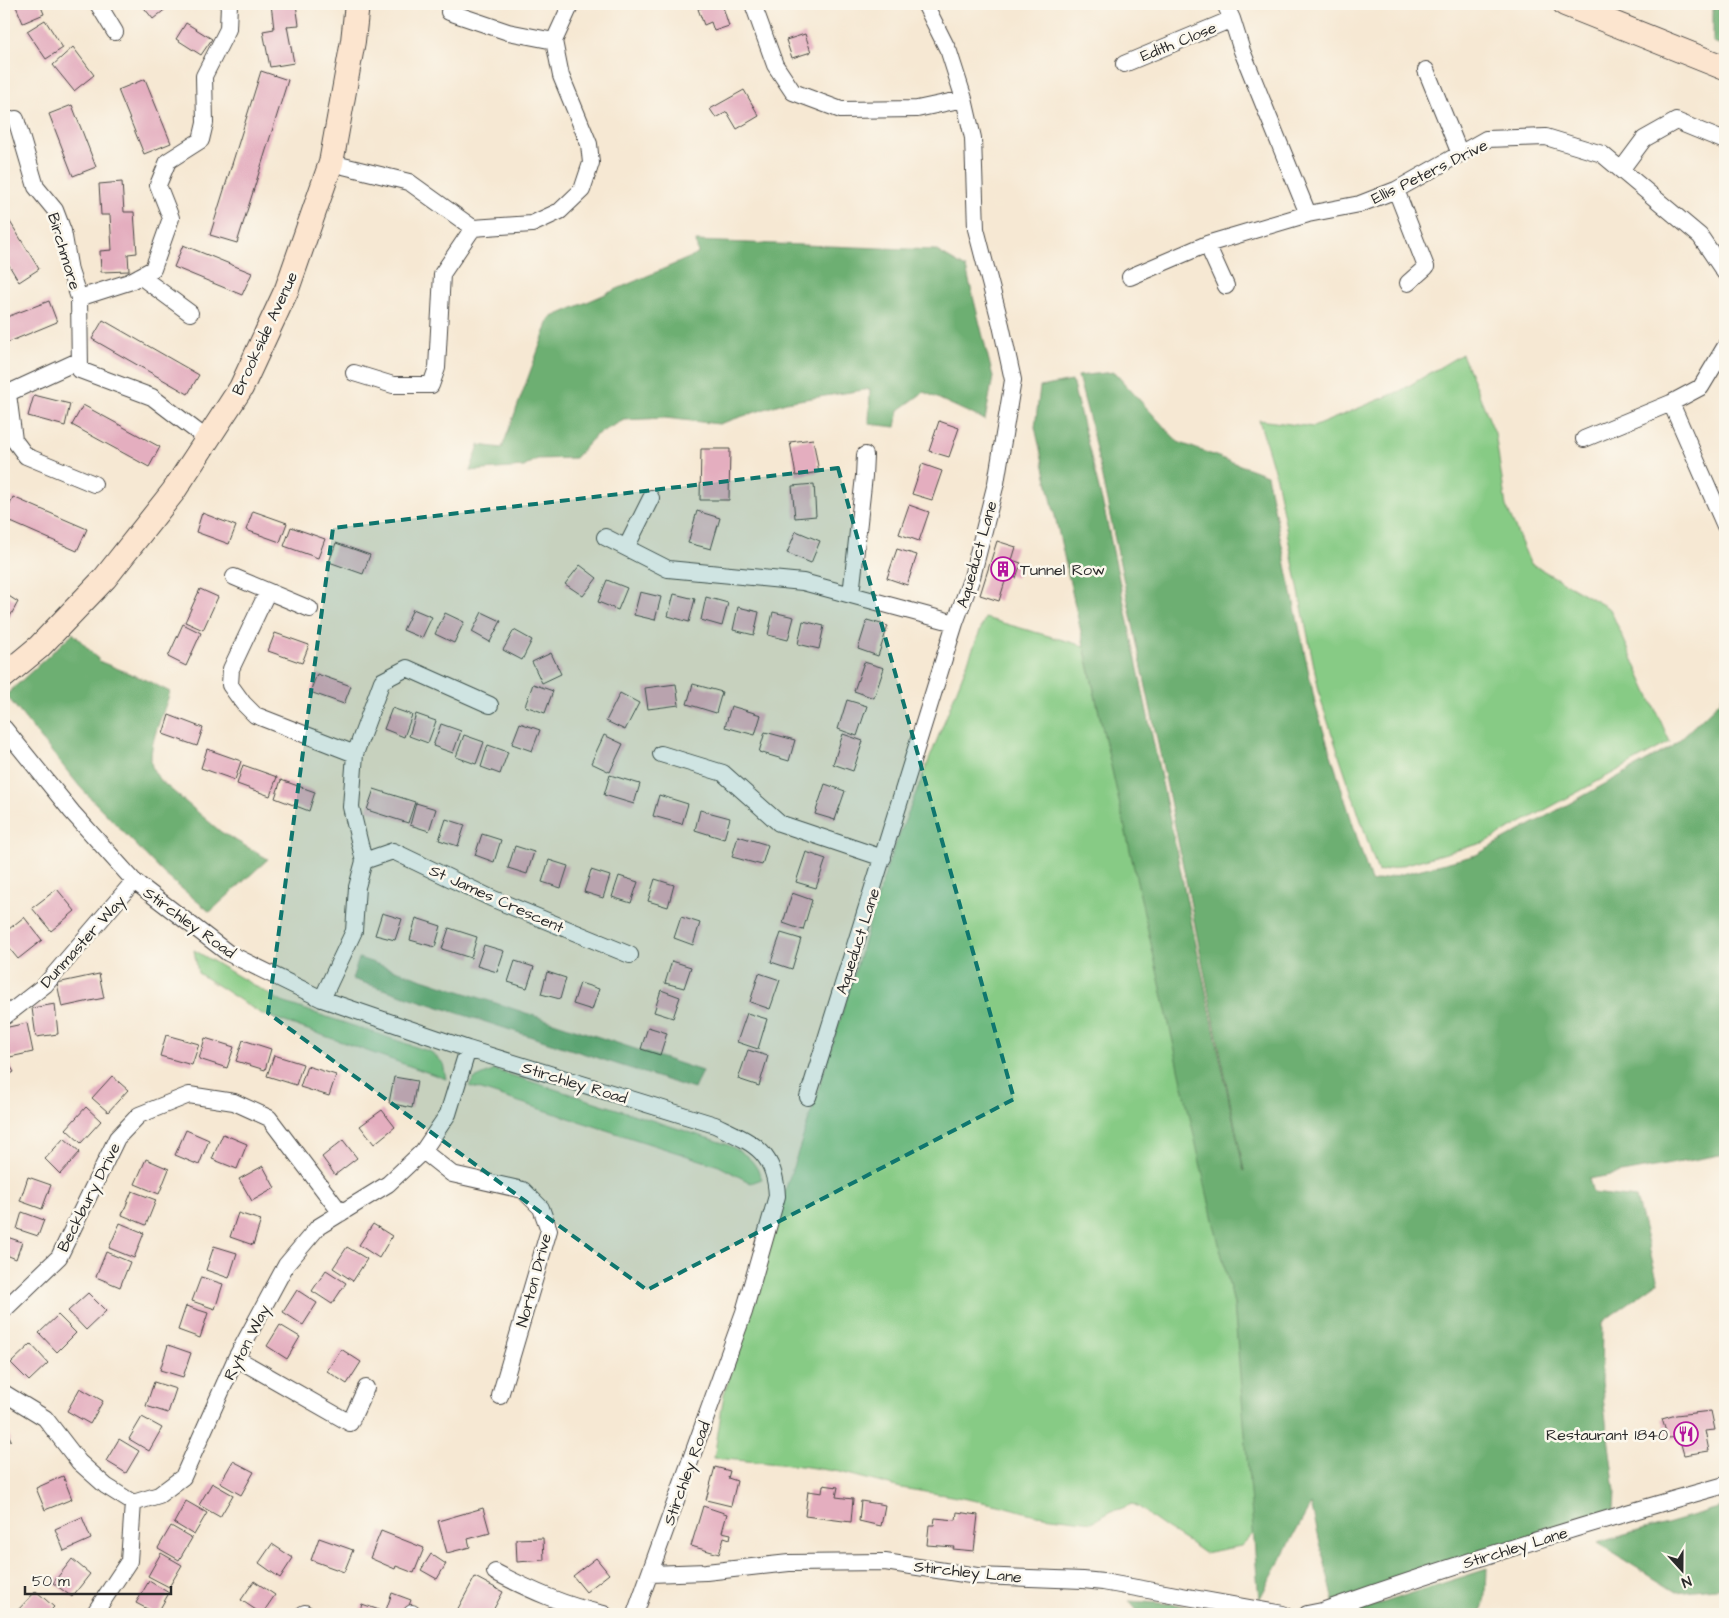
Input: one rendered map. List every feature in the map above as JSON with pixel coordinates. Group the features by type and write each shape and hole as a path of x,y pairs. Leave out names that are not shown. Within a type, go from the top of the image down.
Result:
{"street":[{"path":"98,4 115,32"},
{"path":"80,298 129,282 153,269 171,218 158,185 168,162 201,140 206,123 204,76 228,29 229,4"},
{"name":"Brookside Avenue","path":"4,676 39,646 105,578 173,492 241,388 286,289 331,163 353,41 357,4"},
{"path":"331,163 409,182 473,228 532,224 560,211 582,190 591,163 589,144 561,76 554,41 571,4"},
{"path":"753,4 775,65 793,92 841,110 917,109 964,99"},
{"name":"Aqueduct Lane","path":"808,1097 955,623 972,576 996,483 1013,380 1001,324 976,229 973,138 964,99 950,52 925,4"},
{"path":"1225,4 1308,214"},
{"path":"1564,4 1725,68"},
{"path":"449,12 508,32 554,41"},
{"name":"Edith Close","path":"1124,64 1232,19"},
{"path":"1426,70 1460,154"},
{"name":"Birchmore","path":"16,119 36,187 55,210 60,224 70,271 80,298 78,361"},
{"path":"1621,170 1644,139 1676,121 1725,140"},
{"name":"Ellis Peters Drive","path":"1130,277 1207,244 1308,214 1360,204 1396,190 1486,139 1546,137 1602,154 1700,236 1725,273"},
{"path":"1396,190 1426,267 1408,283"},
{"path":"354,373 393,385 431,385 437,368 442,274 473,228"},
{"path":"1207,244 1226,286"},
{"path":"140,276 190,313"},
{"path":"1584,439 1671,403 1700,387 1725,347"},
{"path":"94,484 26,456 14,440 6,395 78,361 80,370 152,396 207,439"},
{"path":"1671,403 1725,526"},
{"path":"851,595 865,455"},
{"path":"627,546 651,498"},
{"path":"605,537 627,546 668,569 803,582 955,623"},
{"path":"234,577 267,593 310,609"},
{"path":"267,593 231,669 230,685 243,703 255,715 355,754"},
{"path":"322,998 354,931 357,887 364,861 351,807 355,754 382,681 407,668 490,705"},
{"name":"Stirchley Road","path":"4,728 72,812 134,881 228,953 322,998 468,1049 715,1124 752,1143 767,1157 776,1178 777,1196 744,1312 635,1614"},
{"path":"662,754 723,773 779,823 883,858"},
{"name":"St James Crescent","path":"364,861 393,851 491,898 630,955"},
{"name":"Dunmaster Way","path":"4,1017 45,985 134,881"},
{"name":"Ryton Way","path":"133,1503 159,1495 183,1477 236,1358 286,1265 318,1227 388,1184 423,1151 448,1114 468,1049"},
{"name":"Beckbury Drive","path":"4,1310 59,1257 117,1138 140,1116 189,1094 234,1102 269,1118 340,1213"},
{"name":"Norton Drive","path":"423,1151 452,1174 522,1190 541,1208 549,1230 500,1396"},
{"path":"236,1358 350,1423 366,1388"},
{"path":"4,1393 45,1418 79,1462 106,1486 133,1503 129,1561 94,1614"},
{"name":"Stirchley Lane","path":"1314,1613 1448,1567 1603,1519 1725,1485"},
{"name":"Stirchley Lane","path":"650,1574 706,1572 789,1563 885,1562 977,1576 1096,1581 1284,1614"},
{"path":"495,1572 545,1596 604,1614"}],"highlighted area":[{"path":"838,468 1014,1099 647,1290 268,1013 333,528"}],"green space":[{"path":"1713,4 1725,4 1725,46 1713,42"},
{"path":"696,241 935,250 966,268 993,377 985,420 924,392 899,410 896,427 869,424 870,389 786,402 719,424 665,418 624,420 596,435 575,458 537,459 524,467 470,471 479,445 502,448 550,318 698,254"},
{"path":"1462,354 1495,433 1506,506 1530,563 1610,609 1670,742 1486,842 1378,872 1321,701 1275,473 1259,420 1313,427 1400,391"},
{"path":"1114,372 1178,442 1267,475 1316,707 1371,882 1476,855 1672,747 1720,701 1725,689 1725,1154 1589,1179 1593,1193 1636,1198 1658,1282 1602,1322 1601,1382 1615,1491 1614,1511 1335,1606 1311,1504 1259,1600 1234,1304 1213,1220 1035,427 1040,387 1072,381 1105,513 1244,1171 1169,796 1090,421 1078,376"},
{"path":"985,618 1084,646 1234,1304 1256,1531 1241,1546 1204,1553 1132,1504 1112,1511 1092,1522 1036,1515 998,1505 901,1488 840,1472 801,1466 714,1458 724,1394 750,1314 757,1275 814,1104 888,864"},
{"path":"73,633 101,662 170,692 151,752 154,771 161,781 221,832 268,859 210,912 164,874 80,787 6,695"},
{"path":"194,950 282,1002 431,1052 443,1063 446,1079 260,1013 198,973"},
{"path":"359,958 702,1071 694,1089 352,979"},
{"path":"495,1070 726,1144 748,1157 756,1166 762,1179 751,1183 719,1166 469,1086 474,1079"},
{"path":"1725,1506 1725,1587 1676,1592 1597,1543"},
{"path":"1487,1569 1486,1594 1481,1614 1347,1614"},
{"path":"1129,1601 1174,1604 1219,1614 1140,1614"}],"building":[{"path":"15,4 40,4 44,14 23,23"},
{"path":"141,4 172,4 153,19"},
{"path":"271,4 296,4 299,25 287,26 294,63 270,67 263,31 274,29"},
{"path":"713,4 722,4 729,26 714,31 711,22 704,25 698,9"},
{"path":"45,20 63,48 46,59 27,31"},
{"path":"186,23 212,39 201,55 176,39"},
{"path":"805,34 811,52 792,58 786,40"},
{"path":"73,47 94,75 74,91 53,65"},
{"path":"261,71 288,80 237,243 210,235"},
{"path":"145,79 171,143 144,154 118,90"},
{"path":"744,90 759,116 737,129 727,112 716,118 710,109"},
{"path":"72,105 96,167 73,176 49,114"},
{"path":"122,182 124,212 134,212 137,253 128,254 129,271 101,272 100,251 112,250 110,215 101,215 99,184"},
{"path":"4,212 39,269 19,282 4,257"},
{"path":"183,245 252,273 242,295 174,267"},
{"path":"49,301 57,322 4,344 4,318"},
{"path":"103,320 199,375 188,394 92,339"},
{"path":"34,395 70,404 65,426 28,416"},
{"path":"83,405 160,447 149,467 72,425"},
{"path":"939,421 959,428 949,457 929,451"},
{"path":"813,439 819,472 796,476 790,442"},
{"path":"701,449 730,449 729,500 700,500"},
{"path":"922,464 942,471 932,500 912,494"},
{"path":"814,484 816,516 795,518 792,486"},
{"path":"13,497 87,529 77,551 4,519"},
{"path":"909,505 929,512 919,541 899,534"},
{"path":"253,511 287,523 280,542 246,530"},
{"path":"697,511 720,518 711,549 688,543"},
{"path":"202,513 236,526 229,544 196,532"},
{"path":"291,527 325,539 318,558 284,546"},
{"path":"796,531 820,541 811,563 787,553"},
{"name":"Tunnel Row","path":"997,541 1016,547 1012,560 1021,563 1016,578 1007,575 999,601 980,595"},
{"path":"336,543 370,555 363,574 329,562"},
{"path":"897,549 917,555 907,585 887,578"},
{"path":"580,565 597,578 583,596 565,584"},
{"path":"607,580 627,588 618,610 598,602"},
{"path":"200,589 218,597 203,630 185,622"},
{"path":"640,592 661,597 655,620 634,615"},
{"path":"4,593 18,602 6,624 4,623"},
{"path":"674,594 695,599 689,622 668,616"},
{"path":"706,597 728,603 722,626 701,620"},
{"path":"738,607 759,612 754,635 733,630"},
{"path":"413,609 432,617 422,638 403,630"},
{"path":"482,612 501,621 490,642 472,632"},
{"path":"773,612 794,617 788,640 768,635"},
{"path":"445,613 464,622 454,643 435,634"},
{"path":"867,620 888,626 878,656 858,649"},
{"path":"803,621 824,626 819,649 798,644"},
{"path":"183,624 201,633 186,666 168,657"},
{"path":"514,630 532,640 522,660 503,650"},
{"path":"275,633 309,645 302,663 268,651"},
{"path":"551,653 561,674 542,683 532,662"},
{"path":"864,662 884,668 874,698 854,691"},
{"path":"317,674 351,686 344,704 310,692"},
{"path":"533,684 553,691 545,713 525,706"},
{"path":"676,684 679,705 648,709 645,688"},
{"path":"693,684 722,692 716,713 687,704"},
{"path":"620,693 639,703 625,730 606,721"},
{"path":"847,700 867,706 857,736 838,729"},
{"path":"731,706 761,715 755,735 725,727"},
{"path":"392,708 412,715 404,737 384,729"},
{"path":"416,714 436,721 428,743 409,736"},
{"path":"169,715 203,728 197,746 163,734"},
{"path":"520,723 540,730 532,751 512,744"},
{"path":"441,724 461,731 453,753 433,746"},
{"path":"765,732 795,740 789,761 759,752"},
{"path":"843,734 863,741 853,771 833,764"},
{"path":"464,735 484,742 476,764 456,757"},
{"path":"604,735 623,744 610,772 591,763"},
{"path":"488,745 508,752 500,774 481,767"},
{"path":"207,749 241,761 235,780 201,768"},
{"path":"243,765 277,777 270,796 237,784"},
{"path":"610,775 640,784 634,804 604,795"},
{"path":"281,780 315,792 309,811 275,798"},
{"path":"825,784 845,791 835,820 815,814"},
{"path":"374,789 415,802 408,823 367,810"},
{"path":"659,795 688,804 682,824 653,816"},
{"path":"416,803 436,809 429,831 410,825"},
{"path":"700,810 730,818 724,839 695,830"},
{"path":"446,819 465,825 458,846 439,840"},
{"path":"482,834 501,840 494,862 475,855"},
{"path":"738,836 768,845 762,865 732,857"},
{"path":"515,846 534,852 527,874 508,868"},
{"path":"806,852 826,859 816,888 796,882"},
{"path":"549,860 568,866 561,888 542,882"},
{"path":"591,870 610,876 603,898 584,892"},
{"path":"619,876 638,882 631,903 612,897"},
{"path":"655,879 674,885 668,907 648,901"},
{"path":"57,889 75,911 51,931 32,908"},
{"path":"792,893 812,900 803,930 783,923"},
{"path":"382,913 402,919 395,940 375,935"},
{"path":"24,917 42,940 18,959 4,942 4,933"},
{"path":"681,917 700,923 693,945 674,938"},
{"path":"416,918 441,926 435,947 410,940"},
{"path":"449,928 477,937 471,958 442,949"},
{"path":"781,933 801,939 792,969 771,962"},
{"path":"484,945 504,951 497,972 477,966"},
{"path":"515,961 534,967 527,988 508,982"},
{"path":"672,961 691,967 684,988 665,983"},
{"path":"547,972 566,978 560,999 541,994"},
{"path":"759,973 780,980 770,1009 750,1002"},
{"path":"99,974 104,998 62,1007 57,983"},
{"path":"580,983 599,989 592,1010 573,1004"},
{"path":"661,990 680,997 673,1018 654,1012"},
{"path":"55,1004 58,1034 36,1037 32,1008"},
{"path":"747,1013 767,1019 758,1049 737,1042"},
{"path":"27,1023 33,1052 10,1057 4,1028"},
{"path":"648,1027 667,1033 660,1055 641,1049"},
{"path":"166,1035 199,1044 192,1065 160,1056"},
{"path":"205,1038 234,1047 227,1068 199,1059"},
{"path":"243,1040 271,1049 265,1070 236,1061"},
{"path":"748,1050 768,1056 759,1086 738,1079"},
{"path":"274,1055 303,1064 296,1085 267,1076"},
{"path":"4,1056 14,1072 4,1078"},
{"path":"307,1066 336,1075 329,1096 300,1087"},
{"path":"112,1076 128,1090 108,1112 92,1098"},
{"path":"394,1077 417,1081 412,1108 389,1103"},
{"path":"86,1107 101,1121 81,1143 66,1129"},
{"path":"382,1110 395,1127 374,1144 360,1126"},
{"path":"186,1130 209,1140 199,1165 175,1155"},
{"path":"223,1134 247,1144 237,1169 212,1159"},
{"path":"64,1138 80,1152 60,1174 45,1159"},
{"path":"343,1140 357,1158 335,1175 322,1157"},
{"path":"146,1159 169,1169 159,1194 135,1184"},
{"path":"263,1166 275,1188 252,1201 239,1179"},
{"path":"28,1177 51,1185 42,1209 20,1201"},
{"path":"132,1191 156,1200 146,1225 122,1215"},
{"path":"22,1212 44,1220 38,1236 17,1229"},
{"path":"238,1213 261,1220 253,1245 230,1237"},
{"path":"120,1223 144,1233 134,1258 109,1248"},
{"path":"373,1224 392,1236 379,1258 359,1245"},
{"path":"4,1236 22,1242 16,1259 4,1254"},
{"path":"214,1246 237,1253 229,1278 206,1270"},
{"path":"347,1247 367,1259 353,1281 333,1268"},
{"path":"106,1252 130,1262 120,1287 96,1277"},
{"path":"326,1270 346,1283 332,1304 312,1291"},
{"path":"201,1277 223,1284 215,1309 192,1301"},
{"path":"297,1290 317,1303 303,1325 283,1312"},
{"path":"88,1293 106,1311 86,1330 68,1311"},
{"path":"186,1306 208,1313 200,1338 178,1330"},
{"path":"58,1315 76,1333 57,1352 39,1333"},
{"path":"280,1325 300,1337 287,1359 267,1346"},
{"path":"31,1344 48,1363 29,1381 11,1363"},
{"path":"168,1345 191,1353 183,1377 160,1370"},
{"path":"341,1349 361,1362 347,1384 327,1371"},
{"path":"154,1382 176,1389 168,1413 146,1406"},
{"path":"80,1388 103,1401 90,1424 67,1411"},
{"name":"Restaurant 1840","path":"1711,1411 1715,1430 1705,1431 1709,1451 1684,1455 1679,1437 1668,1438 1662,1419 1676,1415"},
{"path":"142,1417 162,1428 149,1451 129,1439"},
{"path":"4,1425 11,1440 4,1444"},
{"path":"119,1439 139,1451 126,1473 106,1461"},
{"path":"233,1461 254,1472 241,1495 220,1483"},
{"path":"715,1467 730,1471 728,1478 737,1481 731,1506 706,1500"},
{"path":"63,1476 72,1499 45,1510 36,1488"},
{"path":"212,1483 233,1495 220,1517 199,1505"},
{"path":"823,1485 838,1487 836,1497 853,1499 851,1522 805,1516 808,1491 822,1493"},
{"path":"186,1501 207,1513 194,1535 174,1523"},
{"path":"861,1501 885,1505 881,1526 859,1521"},
{"path":"703,1506 727,1514 722,1532 731,1534 730,1539 724,1537 719,1554 691,1546"},
{"path":"483,1508 490,1533 468,1539 470,1547 447,1553 438,1521"},
{"path":"957,1512 978,1515 974,1551 927,1545 929,1525 934,1525 935,1518 956,1520"},
{"path":"82,1517 91,1539 64,1551 55,1529"},
{"path":"171,1526 192,1538 179,1560 158,1548"},
{"path":"381,1531 424,1548 414,1573 396,1566 395,1569 370,1558"},
{"path":"319,1538 353,1550 344,1572 311,1560"},
{"path":"543,1538 544,1560 517,1562 516,1539"},
{"path":"272,1544 293,1558 280,1578 259,1563"},
{"path":"161,1553 182,1565 169,1587 148,1576"},
{"path":"431,1554 446,1564 437,1579 421,1570"},
{"path":"596,1558 609,1574 586,1592 573,1576"},
{"path":"72,1559 90,1574 72,1597 53,1583"},
{"path":"475,1577 503,1592 491,1614 455,1614"},
{"path":"149,1581 169,1593 157,1614 136,1603"},
{"path":"254,1581 275,1595 262,1614 241,1600"},
{"path":"36,1591 54,1607 47,1614 18,1614 16,1612"},
{"path":"392,1593 411,1600 406,1614 396,1614 386,1610"},
{"path":"362,1604 385,1612 384,1614 359,1614"}],"place":[{"name":"Tunnel Row","path":"1003,569"},
{"name":"Restaurant 1840","path":"1686,1434"}]}
